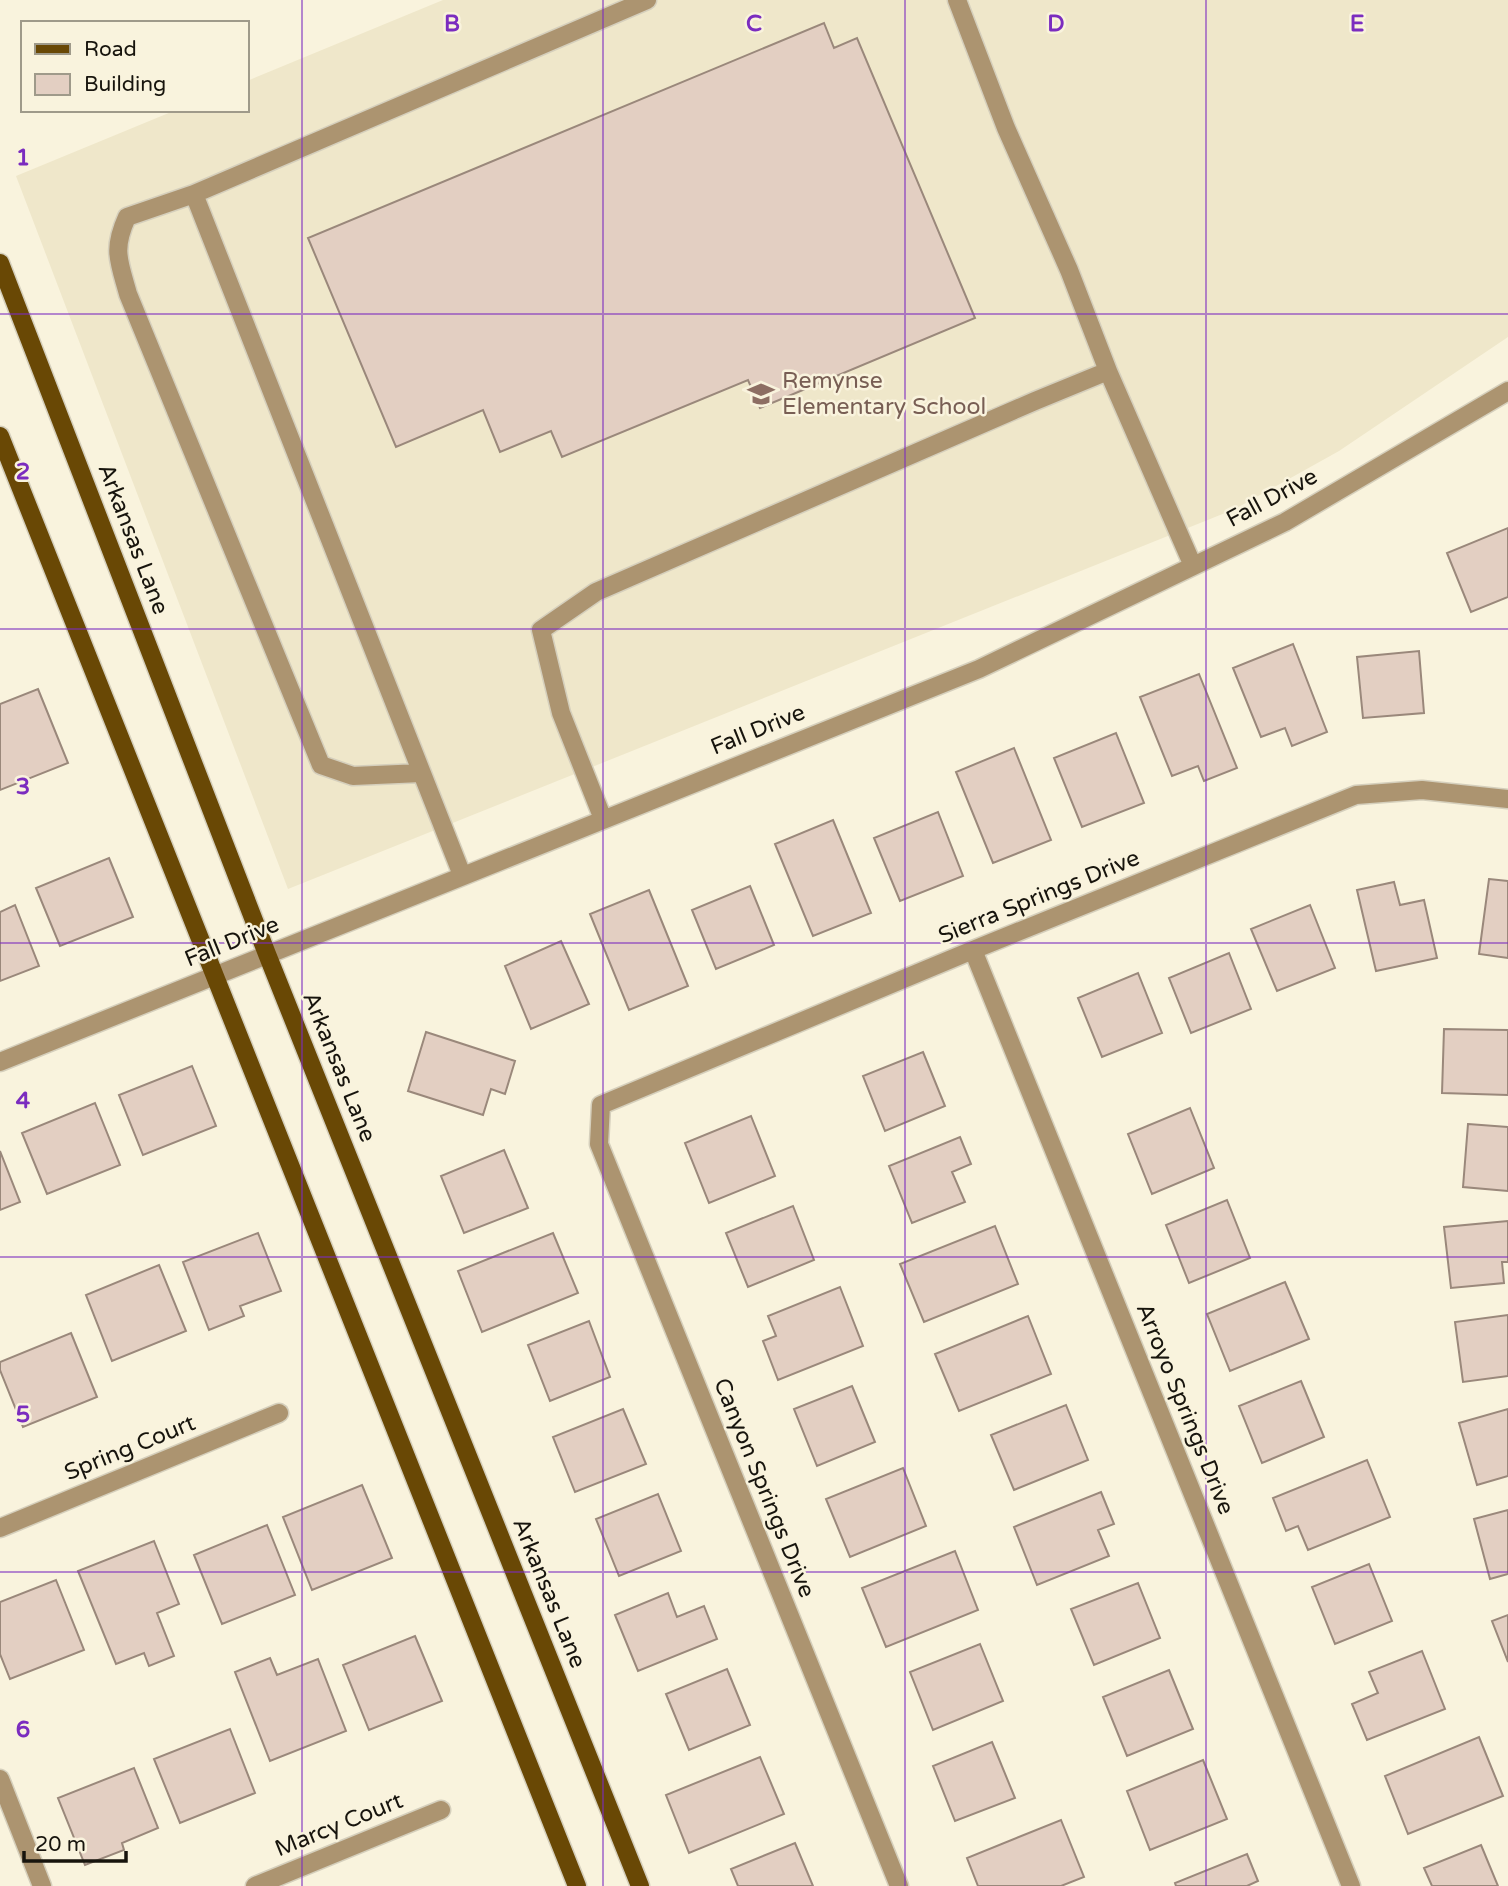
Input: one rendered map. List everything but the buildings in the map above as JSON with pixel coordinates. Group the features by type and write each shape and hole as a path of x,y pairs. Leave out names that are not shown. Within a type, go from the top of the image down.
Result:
{"main road":[{"name":"Arkansas Lane","path":"0,263 267,954 640,1886"},
{"path":"0,436 577,1886"}],"street":[{"path":"421,772 353,776 321,765 128,294 117,252 119,234 127,217 194,194 647,0"},
{"path":"957,0 1006,128 1069,270 1108,371 1193,566"},
{"path":"194,194 462,875"},
{"path":"603,818 561,713 541,630 596,592 1108,371"},
{"name":"Fall Drive","path":"0,1062 979,668 1285,522 1508,391"},
{"name":"Sierra Springs Drive","path":"601,1105 1356,795 1422,790 1508,799"},
{"name":"Arroyo Springs Drive","path":"973,950 1352,1886"},
{"name":"Canyon Springs Drive","path":"601,1105 598,1144 899,1886"},
{"name":"Spring Court","path":"0,1528 279,1413"},
{"path":"0,1779 43,1886"},
{"name":"Marcy Court","path":"255,1886 441,1810"}],"shaded area":[{"name":"Remynse Elementary School","path":"443,0 1508,0 1508,337 1339,451 1235,509 288,889 16,176 171,112 248,112 248,81"}],"place":[{"name":"Remynse Elementary School","path":"761,394"}]}
